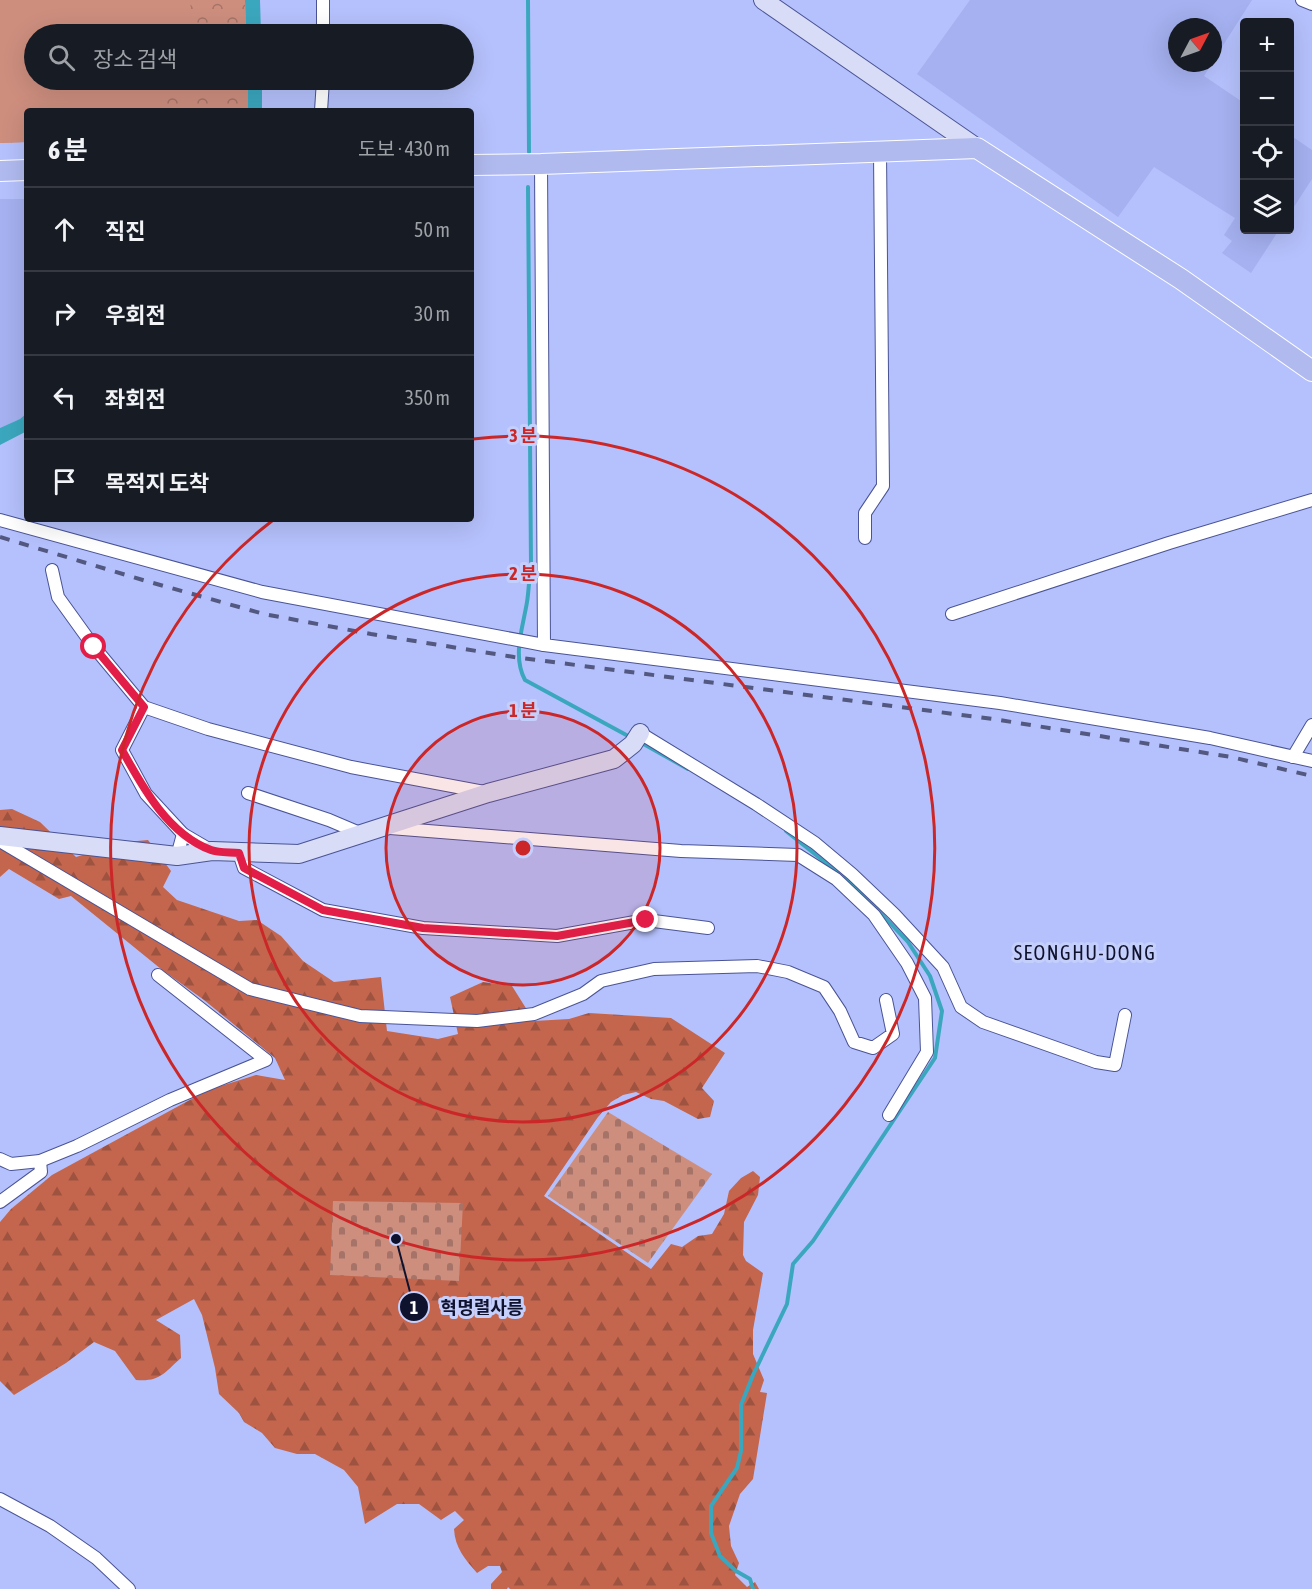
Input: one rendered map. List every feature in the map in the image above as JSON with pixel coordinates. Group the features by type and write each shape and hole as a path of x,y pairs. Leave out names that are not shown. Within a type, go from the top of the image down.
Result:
{"main road":[{"path":"474,165 977,148 1181,279 1312,371"},
{"path":"0,171 24,170"}],"street":[{"path":"323,0 323,24"},
{"path":"763,0 977,148"},
{"path":"1302,0 1312,4"},
{"path":"321,108 322,90"},
{"path":"865,538 865,513 883,486 880,152"},
{"path":"541,164 544,645"},
{"path":"952,614 1169,543 1312,500"},
{"path":"0,520 262,592 520,641 1000,703 1209,738 1312,761"},
{"path":"52,570 58,597 94,647 144,707 208,729 351,767 488,793"},
{"path":"144,707 122,750 146,794 183,834 212,850"},
{"path":"1293,757 1312,725"},
{"path":"0,836 177,856 212,850 298,854 488,793 614,759 636,738 756,804 814,843 852,874 894,914 943,967 961,1007 983,1022 1096,1062 1115,1065 1125,1015"},
{"path":"248,793 329,820 362,834"},
{"path":"382,827 681,851 798,855 836,879 874,915 907,963 925,998 927,1052 889,1115"},
{"path":"177,856 183,834"},
{"path":"0,841 250,989 360,1016 477,1021 534,1014 583,994 602,981 654,969 756,966 788,972 824,987 840,1011 854,1042 873,1047 892,1034 886,1000"},
{"path":"239,853 244,868 323,910 423,928 557,936 646,920 708,928"},
{"path":"0,1159 11,1164 40,1161 77,1146 170,1100 266,1060 158,975"},
{"path":"0,1202 41,1172 40,1161"},
{"path":"0,1499 50,1526 96,1558 129,1589"}],"shaded area":[{"path":"245,0 260,0 261,24 246,24"},
{"path":"970,0 1252,0 1222,47 1222,18 1168,18 1168,72 1206,72 1204,76 1240,100 1240,234 1276,234 1251,273 1222,253 1232,241 1224,235 1235,218 1154,167 1118,217 917,74"},
{"path":"248,90 262,90 262,108 248,108"},
{"path":"1294,138 1312,150 1312,179 1294,207"},
{"path":"0,199 24,199 24,416 0,428"},
{"path":"24,416 24,433 0,445 0,428"}],"green space":[{"path":"0,0 245,0 246,24 24,24 24,90 248,90 248,108 24,108 24,142 0,143"},
{"path":"0,0 190,0 192,24 24,24 24,90 171,90 153,108 24,108 24,142 0,143"},
{"path":"12,809 40,822 76,857 127,842 148,840 171,871 163,887 177,900 239,921 257,920 281,936 303,961 334,982 381,977 387,1031 438,1039 458,1034 450,997 483,982 512,986 534,1021 569,1019 589,1013 671,1018 725,1053 702,1088 714,1101 710,1117 698,1119 664,1101 651,1099 636,1092 623,1095 611,1102 598,1117 544,1196 651,1269 671,1244 682,1247 698,1236 712,1234 724,1214 729,1191 741,1178 753,1171 760,1177 758,1195 744,1222 743,1255 746,1261 763,1273 753,1330 753,1354 764,1380 760,1392 767,1393 753,1479 740,1494 729,1526 731,1546 739,1563 735,1575 747,1587 755,1582 759,1589 510,1589 508,1587 507,1589 491,1589 491,1584 502,1572 500,1566 488,1566 477,1573 468,1563 456,1542 454,1529 464,1520 455,1511 441,1520 419,1504 397,1504 365,1524 358,1487 344,1470 315,1454 297,1454 275,1448 262,1433 244,1422 239,1413 219,1394 202,1315 194,1299 156,1320 180,1335 181,1358 156,1378 136,1380 115,1351 94,1342 66,1363 14,1395 0,1381 0,1222 11,1209 52,1175 208,1090 256,1075 285,1080 275,1058 71,896 59,899 9,869 0,877 0,810"},
{"path":"608,1112 712,1174 648,1263 548,1196"},
{"path":"333,1201 463,1203 459,1281 330,1275"}],"waterway":[{"path":"528,0 529,152"},
{"path":"528,187 531,564 519,661 525,680 630,737"},
{"path":"640,742 688,769"},
{"path":"753,1589 750,1579 736,1571 720,1556 711,1533 711,1506 737,1468 741,1451 741,1405 787,1304 793,1264 813,1241 935,1058 942,1011 930,976 908,942 855,886 786,831"}],"railway":[{"path":"0,537 264,614 371,634 514,657 993,719 1231,757 1312,776"}],"place":[{"name":"혁명렬사릉","path":"396,1239"}],"district":[{"name":"SEONGHU-DONG","path":"1085,953"}],"route":[{"path":"94,647 144,707 122,750 146,794 183,834 212,850 239,853 244,868 323,910 423,928 557,936 646,920"}]}
